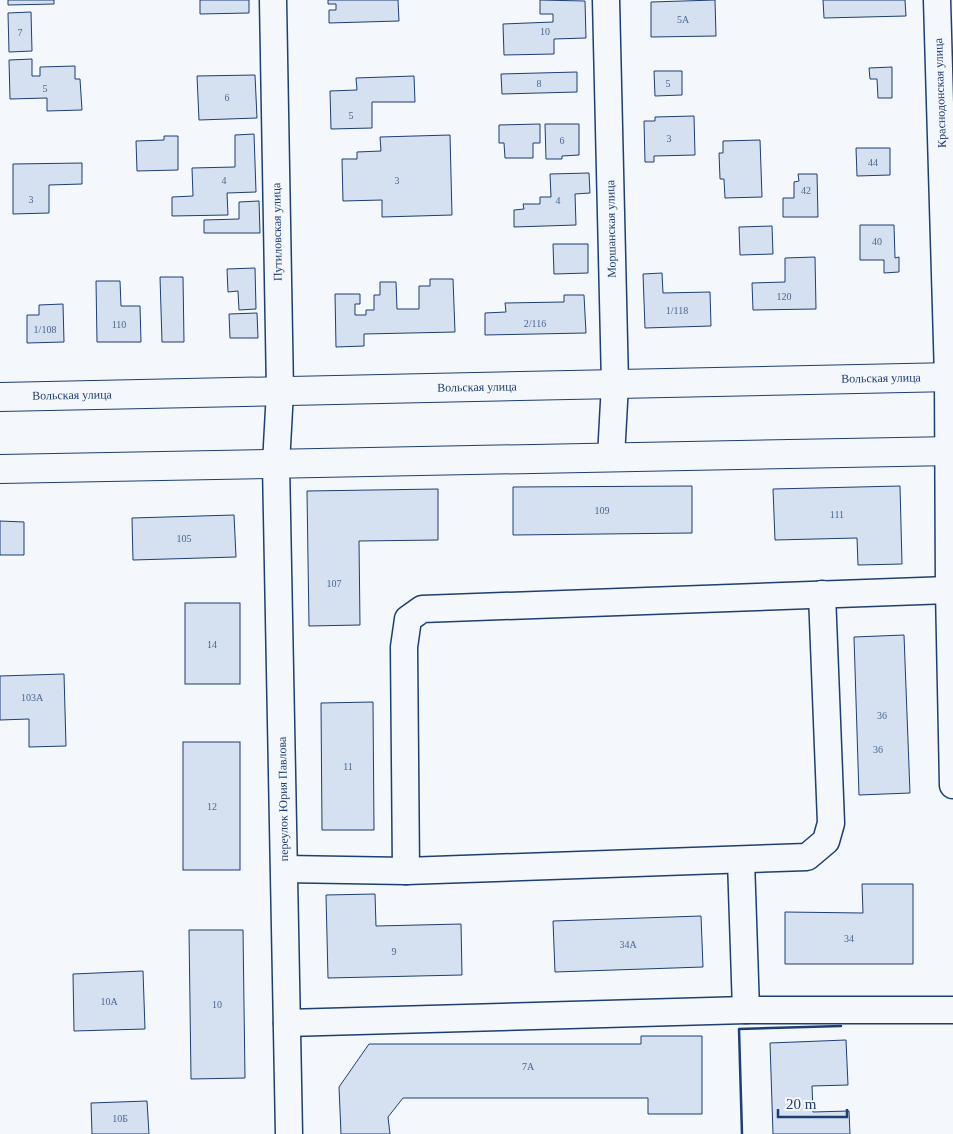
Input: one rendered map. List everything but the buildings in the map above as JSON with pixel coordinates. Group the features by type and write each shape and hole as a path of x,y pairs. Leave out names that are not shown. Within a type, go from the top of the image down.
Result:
{"main road":[{"name":"Вольская улица","path":"0,397 951,377"},
{"path":"0,469 951,451"}],"street":[{"name":"Путиловская улица","path":"273,0 280,391 276,464"},
{"name":"Моршанская улица","path":"606,0 615,384 611,457"},
{"name":"Краснодонская улица","path":"937,0 946,56 951,377 949,590 953,785"},
{"name":"переулок Юрия Павлова","path":"276,464 289,1134"},
{"path":"406,871 404,647 408,619 422,609 949,590"},
{"path":"285,869 406,871 807,858 826,841 831,823 822,594"},
{"path":"741,860 746,1010"},
{"path":"287,1023 746,1010 953,1010"}],"wall":[{"path":"742,1134 739,1029 841,1026"}]}
